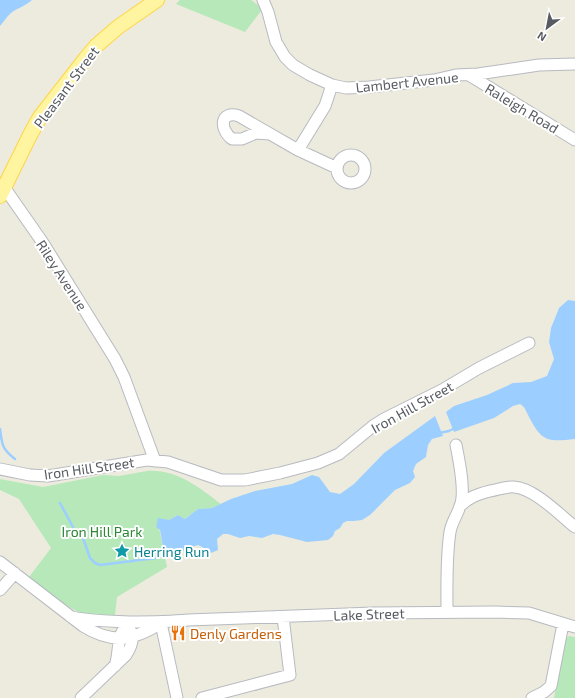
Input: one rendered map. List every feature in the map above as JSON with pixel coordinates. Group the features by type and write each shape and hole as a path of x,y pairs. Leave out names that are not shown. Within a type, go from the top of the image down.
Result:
{"main road":[{"name":"Pleasant Street","path":"1,189 40,117 86,58 96,46 118,27 157,0"}],"street":[{"name":"Lambert Avenue","path":"263,0 268,12 276,42 285,57 300,69 332,85 354,89 434,80 456,75 469,75 539,65 575,64"},
{"name":"Raleigh Road","path":"469,75 575,140"},
{"path":"298,150 325,106 332,85"},
{"path":"270,134 298,150 337,168"},
{"name":"Riley Avenue","path":"1,189 43,244 118,364"},
{"name":"Iron Hill Street","path":"0,469 30,475 48,476 135,462 156,461 178,465 208,477 221,480 232,481 258,478 329,459 346,449 366,431 384,419 442,390 479,368 529,343"},
{"name":"Iron Hill Street","path":"118,364 156,461"},
{"path":"447,612 447,557 450,531 454,517 460,506 462,494 456,445"},
{"path":"460,506 475,495 514,487 535,495 575,527"},
{"path":"0,562 83,626 97,634 126,638"},
{"path":"0,590 15,573"},
{"name":"Lake Street","path":"71,616 90,621 161,622 447,612 494,612 529,614 575,627"},
{"path":"202,698 290,675 283,617"},
{"path":"81,698 126,655 130,648 126,638 127,622"},
{"path":"161,622 177,698"},
{"name":"Lake Street","path":"126,638 151,630 161,622"},
{"path":"532,698 544,692 551,686 563,624"}],"green space":[{"path":"180,0 251,0 258,5 261,11 245,32 176,4"},
{"name":"Iron Hill Park","path":"147,471 168,473 187,480 221,504 212,508 198,509 185,519 178,515 169,520 164,520 159,528 167,567 117,597 115,615 99,616 84,614 77,611 63,603 29,577 51,548 19,499 0,490 0,479 43,487 103,475 119,476"},
{"path":"569,636 575,637 575,698 554,698 565,639"}],"water":[{"path":"0,0 32,0 11,13 0,26"},
{"path":"568,300 575,301 575,439 552,440 542,436 520,404 513,406 494,418 454,432 446,412 454,406 487,395 513,383 531,382 547,376 554,359 549,342 551,328 559,308"},
{"path":"435,416 443,436 432,439 428,445 426,457 416,464 413,471 415,477 410,483 395,490 370,515 362,520 347,521 343,523 328,540 307,542 273,534 262,538 249,536 240,538 223,534 217,539 218,550 211,553 198,545 174,554 164,553 160,530 156,527 158,518 169,520 178,515 185,519 198,509 212,508 231,499 255,491 292,484 312,475 319,477 330,492 340,494 354,484 384,453"}],"waterway":[{"path":"439,433 455,428"},
{"path":"0,429 3,446 15,459"},
{"path":"60,503 74,529 83,538 90,558 95,563 100,565 156,558 165,555 167,552"}],"place":[{"name":"Herring Run","path":"122,551"},
{"name":"Denly Gardens","path":"178,633"}]}
